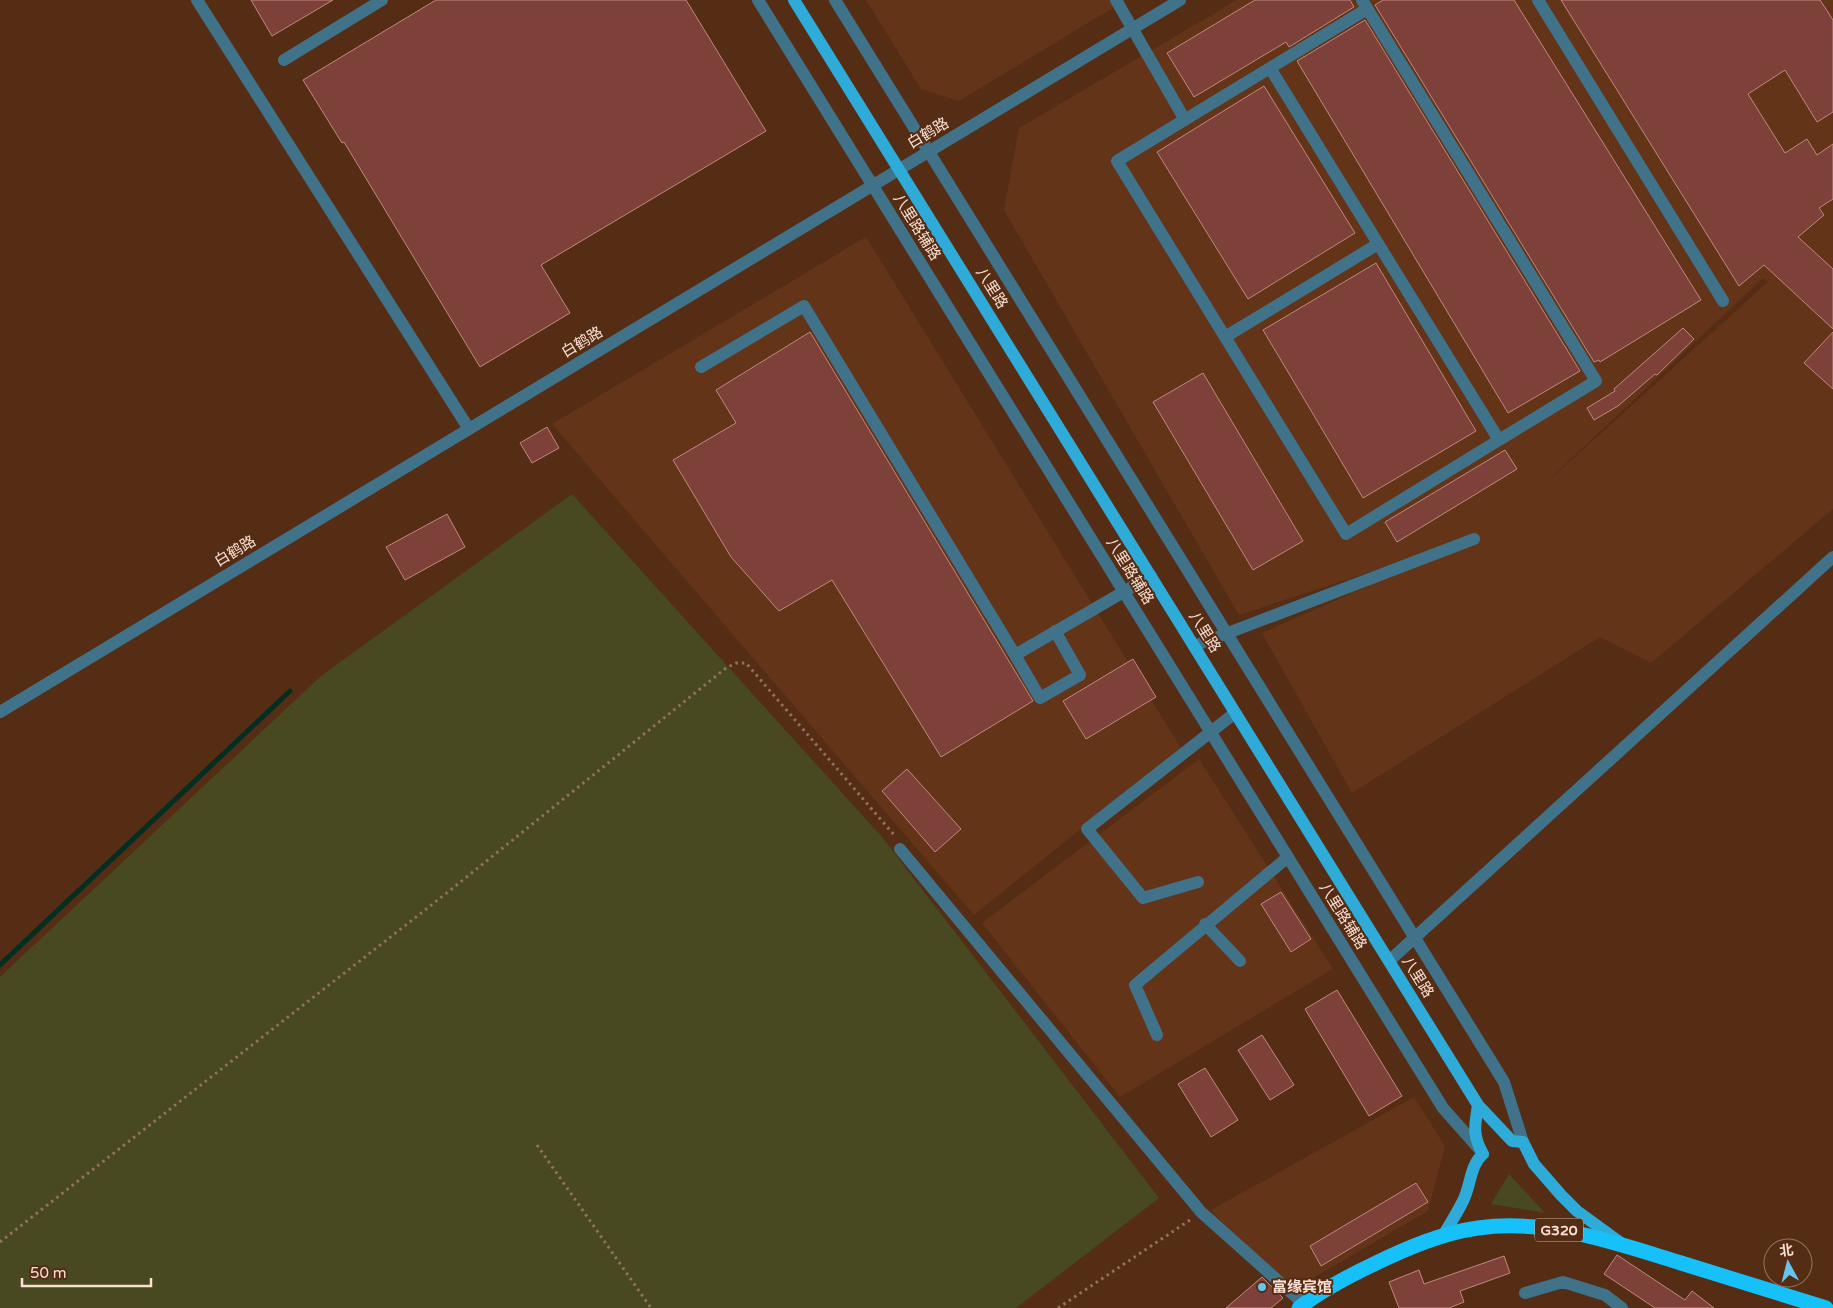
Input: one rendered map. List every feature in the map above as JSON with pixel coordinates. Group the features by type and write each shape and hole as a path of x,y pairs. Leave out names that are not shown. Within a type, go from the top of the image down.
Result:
{"highway":[{"name":"G320","path":"1302,1306 1352,1274 1396,1253 1443,1236 1478,1228 1501,1226 1560,1230 1625,1246 1826,1308"}],"main road":[{"name":"八里路","path":"794,0 1478,1105 1512,1141 1524,1142"},
{"path":"1443,1236 1464,1200 1473,1175 1475,1161 1483,1154 1476,1142 1475,1127 1478,1105"},
{"path":"1524,1142 1534,1164 1561,1195 1578,1211 1625,1246"}],"street":[{"path":"197,0 469,429"},
{"path":"284,60 382,0"},
{"name":"八里路辅路","path":"758,0 1443,1108 1483,1154"},
{"path":"834,0 1504,1082 1524,1142"},
{"path":"1116,0 1184,120"},
{"name":"白鹤路","path":"0,712 1180,0"},
{"path":"1538,0 1723,300"},
{"path":"1365,4 1596,381 1346,534 1117,161 1270,68 1365,4"},
{"path":"1270,68 1499,440"},
{"path":"1225,337 1378,244"},
{"path":"701,367 804,306 1040,698 1080,675 1055,631"},
{"path":"1194,646 1474,539"},
{"path":"1389,961 1833,557"},
{"path":"1015,655 1151,576"},
{"path":"1198,882 1143,898 1087,829 1235,713"},
{"path":"900,849 1201,1212 1302,1306"},
{"path":"1157,1035 1135,985 1205,924 1288,857"},
{"path":"1205,924 1240,961"},
{"path":"1525,1293 1563,1282 1605,1295 1622,1308"}],"path":[{"path":"0,1242 448,892 726,668 736,663 746,663 895,836 900,849"},
{"path":"537,1145 651,1308"},
{"path":"1058,1308 1201,1212"}],"shaded area":[{"path":"866,0 1126,0 959,101 921,89"},
{"path":"1237,0 1833,0 1833,509 1651,663 1600,637 1352,793 1262,633 1480,536 1239,615 1004,210 1019,128","holes":["1763,278 1768,282 1536,492"]},
{"path":"866,237 1181,748 974,915 552,424"},
{"path":"572,494 882,837 1159,1198 1016,1308 0,1308 0,977 321,676"},
{"path":"1199,759 1333,969 1120,1097 982,923"},
{"path":"1414,1097 1445,1146 1428,1211 1294,1289 1226,1228 1211,1210"},
{"path":"1509,1174 1545,1213 1491,1204"}],"building":[{"path":"251,0 333,0 272,36"},
{"path":"436,0 686,0 766,131 541,265 570,313 480,367 344,142 342,143 303,80"},
{"path":"1255,0 1350,0 1354,7 1289,47 1286,42 1194,97 1167,53"},
{"path":"1383,0 1514,0 1701,300 1600,362 1599,360 1594,362 1375,5"},
{"path":"1561,0 1820,0 1833,20 1833,112 1817,122 1785,70 1748,94 1785,153 1807,139 1817,155 1833,144 1833,199 1819,208 1824,215 1798,237 1833,269 1833,329 1764,265 1739,286"},
{"path":"1365,20 1580,371 1508,413 1297,61"},
{"path":"1264,86 1355,233 1248,299 1157,152"},
{"path":"1376,263 1476,431 1363,498 1263,330"},
{"path":"1683,328 1694,339 1657,375 1655,374 1618,406 1594,420 1587,408 1615,391 1614,389"},
{"path":"810,332 1033,701 941,757 832,580 779,611 731,557 673,460 736,423 716,390"},
{"path":"1833,332 1833,389 1804,363"},
{"path":"1203,373 1303,541 1253,570 1153,402"},
{"path":"547,427 559,448 532,463 520,443"},
{"path":"1505,450 1517,469 1397,542 1385,522"},
{"path":"447,514 465,547 405,580 386,547"},
{"path":"1133,659 1156,697 1086,739 1063,701"},
{"path":"907,769 961,829 935,852 882,791"},
{"path":"1281,892 1311,939 1291,952 1261,904"},
{"path":"1337,990 1402,1096 1369,1116 1305,1009"},
{"path":"1262,1035 1294,1085 1270,1100 1238,1050"},
{"path":"1205,1068 1238,1120 1211,1137 1178,1084"},
{"path":"1416,1183 1428,1202 1321,1266 1310,1246"},
{"path":"1617,1255 1685,1300 1692,1291 1714,1308 1655,1308 1604,1274"},
{"path":"1504,1256 1510,1273 1460,1291 1464,1302 1449,1308 1399,1308 1389,1282 1419,1270 1424,1284"},
{"name":"富缘宾馆","path":"1262,1277 1283,1298 1271,1308 1226,1308"}],"waterway":[{"path":"0,965 290,691"}],"place":[{"name":"富缘宾馆","path":"1262,1287"}]}
